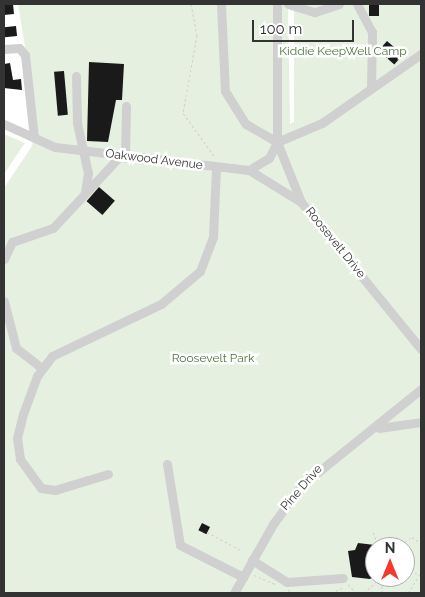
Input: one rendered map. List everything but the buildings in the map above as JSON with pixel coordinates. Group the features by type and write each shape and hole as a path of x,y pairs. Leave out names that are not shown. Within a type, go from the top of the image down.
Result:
{"street":[{"path":"221,4 225,91 246,124 277,142"},
{"name":"Roosevelt Drive","path":"277,4 277,142 301,202 421,349"},
{"path":"288,4 315,12 339,4"},
{"path":"357,4 372,32 371,87"},
{"path":"4,49 19,48 25,55 34,138"},
{"path":"249,170 269,158 277,142 322,123 371,87 421,54"},
{"path":"76,76 77,123 88,173 85,192"},
{"path":"4,259 8,244 53,228 85,192 122,157 126,106"},
{"name":"Oakwood Avenue","path":"4,124 34,138 83,151 122,157 215,163 249,170 301,202"},
{"path":"108,474 55,490 41,488 30,478 20,459 17,438 42,368 62,349 162,304 200,272 213,237 215,163"},
{"path":"4,301 16,348 42,368"},
{"name":"Pine Drive","path":"234,593 252,560 302,484 325,462 367,433 421,389"},
{"path":"367,433 394,424 421,422"},
{"path":"166,464 180,545 245,574"},
{"path":"252,560 290,582 346,581"}],"path":[{"path":"191,4 196,42 184,113 211,147 215,163"},
{"path":"207,532 241,550"},
{"path":"373,532 375,537"},
{"path":"421,552 421,557"},
{"path":"408,593 420,573"},
{"path":"245,574 278,586"},
{"path":"364,593 382,577 382,593"},
{"path":"331,593 346,581 356,593"},
{"path":"287,590 295,593"}],"green space":[{"name":"Roosevelt Park","path":"18,4 288,4 290,124 294,122 294,4 421,4 421,593 4,593 4,188 32,146 37,121"},
{"path":"4,134 25,143 4,174"}],"park label":[{"name":"Kiddie KeepWell Camp","path":"343,52"}]}
